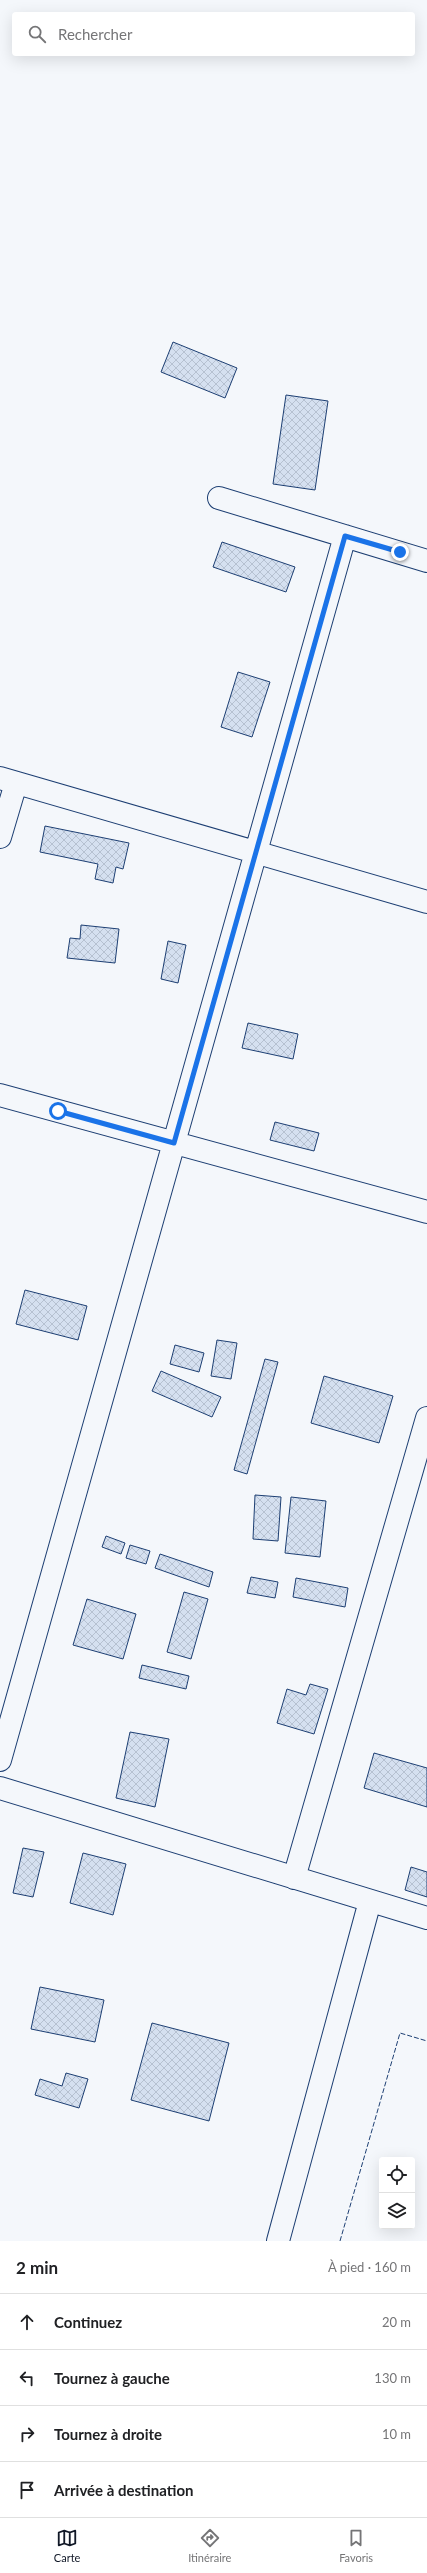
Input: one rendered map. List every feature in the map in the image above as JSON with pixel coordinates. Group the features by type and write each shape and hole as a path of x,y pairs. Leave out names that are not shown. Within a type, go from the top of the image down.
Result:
{"street":[{"path":"219,498 427,561"},
{"path":"0,1760 345,536"},
{"path":"0,837 8,781 427,902"},
{"path":"0,1095 427,1212"},
{"path":"294,1878 427,1418"},
{"path":"0,1788 427,1918"},
{"path":"278,2241 370,1901"}],"building":[{"path":"173,342 237,368 225,398 161,372"},
{"path":"286,395 328,401 315,490 273,484"},
{"path":"222,542 295,567 286,592 213,567"},
{"path":"238,672 270,682 252,737 221,727"},
{"path":"45,826 129,843 123,869 116,867 113,883 95,879 98,864 40,852"},
{"path":"81,925 119,929 115,963 67,958 70,938 80,939"},
{"path":"168,941 186,945 178,983 161,979"},
{"path":"248,1023 298,1034 293,1059 242,1048"},
{"path":"275,1122 319,1133 314,1151 270,1140"},
{"path":"25,1290 87,1306 78,1340 16,1324"},
{"path":"217,1340 237,1343 231,1379 211,1376"},
{"path":"175,1345 204,1353 199,1372 170,1364"},
{"path":"265,1359 278,1362 247,1474 234,1470"},
{"path":"161,1371 221,1397 212,1417 152,1391"},
{"path":"324,1376 393,1396 379,1443 311,1423"},
{"path":"255,1495 281,1497 278,1541 253,1539"},
{"path":"291,1497 326,1501 320,1557 285,1553"},
{"path":"106,1536 125,1543 121,1554 102,1547"},
{"path":"130,1545 150,1551 146,1564 126,1558"},
{"path":"160,1554 213,1572 209,1587 155,1568"},
{"path":"251,1577 278,1582 275,1598 247,1593"},
{"path":"296,1578 348,1588 345,1607 293,1597"},
{"path":"184,1592 208,1599 191,1659 167,1652"},
{"path":"87,1599 136,1614 123,1659 73,1645"},
{"path":"142,1665 189,1676 186,1689 139,1678"},
{"path":"310,1684 328,1689 314,1734 277,1723 287,1689 306,1695"},
{"path":"130,1732 169,1739 155,1807 116,1798"},
{"path":"374,1753 427,1768 427,1807 364,1788"},
{"path":"23,1848 44,1852 33,1897 13,1893"},
{"path":"83,1853 126,1864 113,1915 70,1903"},
{"path":"411,1867 427,1872 427,1897 405,1890"},
{"path":"40,1987 104,2000 95,2042 31,2029"},
{"path":"152,2023 229,2043 209,2121 131,2100"},
{"path":"66,2073 88,2079 79,2108 35,2095 40,2079 62,2086"}],"fence":[{"path":"340,2241 400,2033 427,2041"}],"route":[{"path":"58,1111 174,1143 345,536 400,552"}]}
